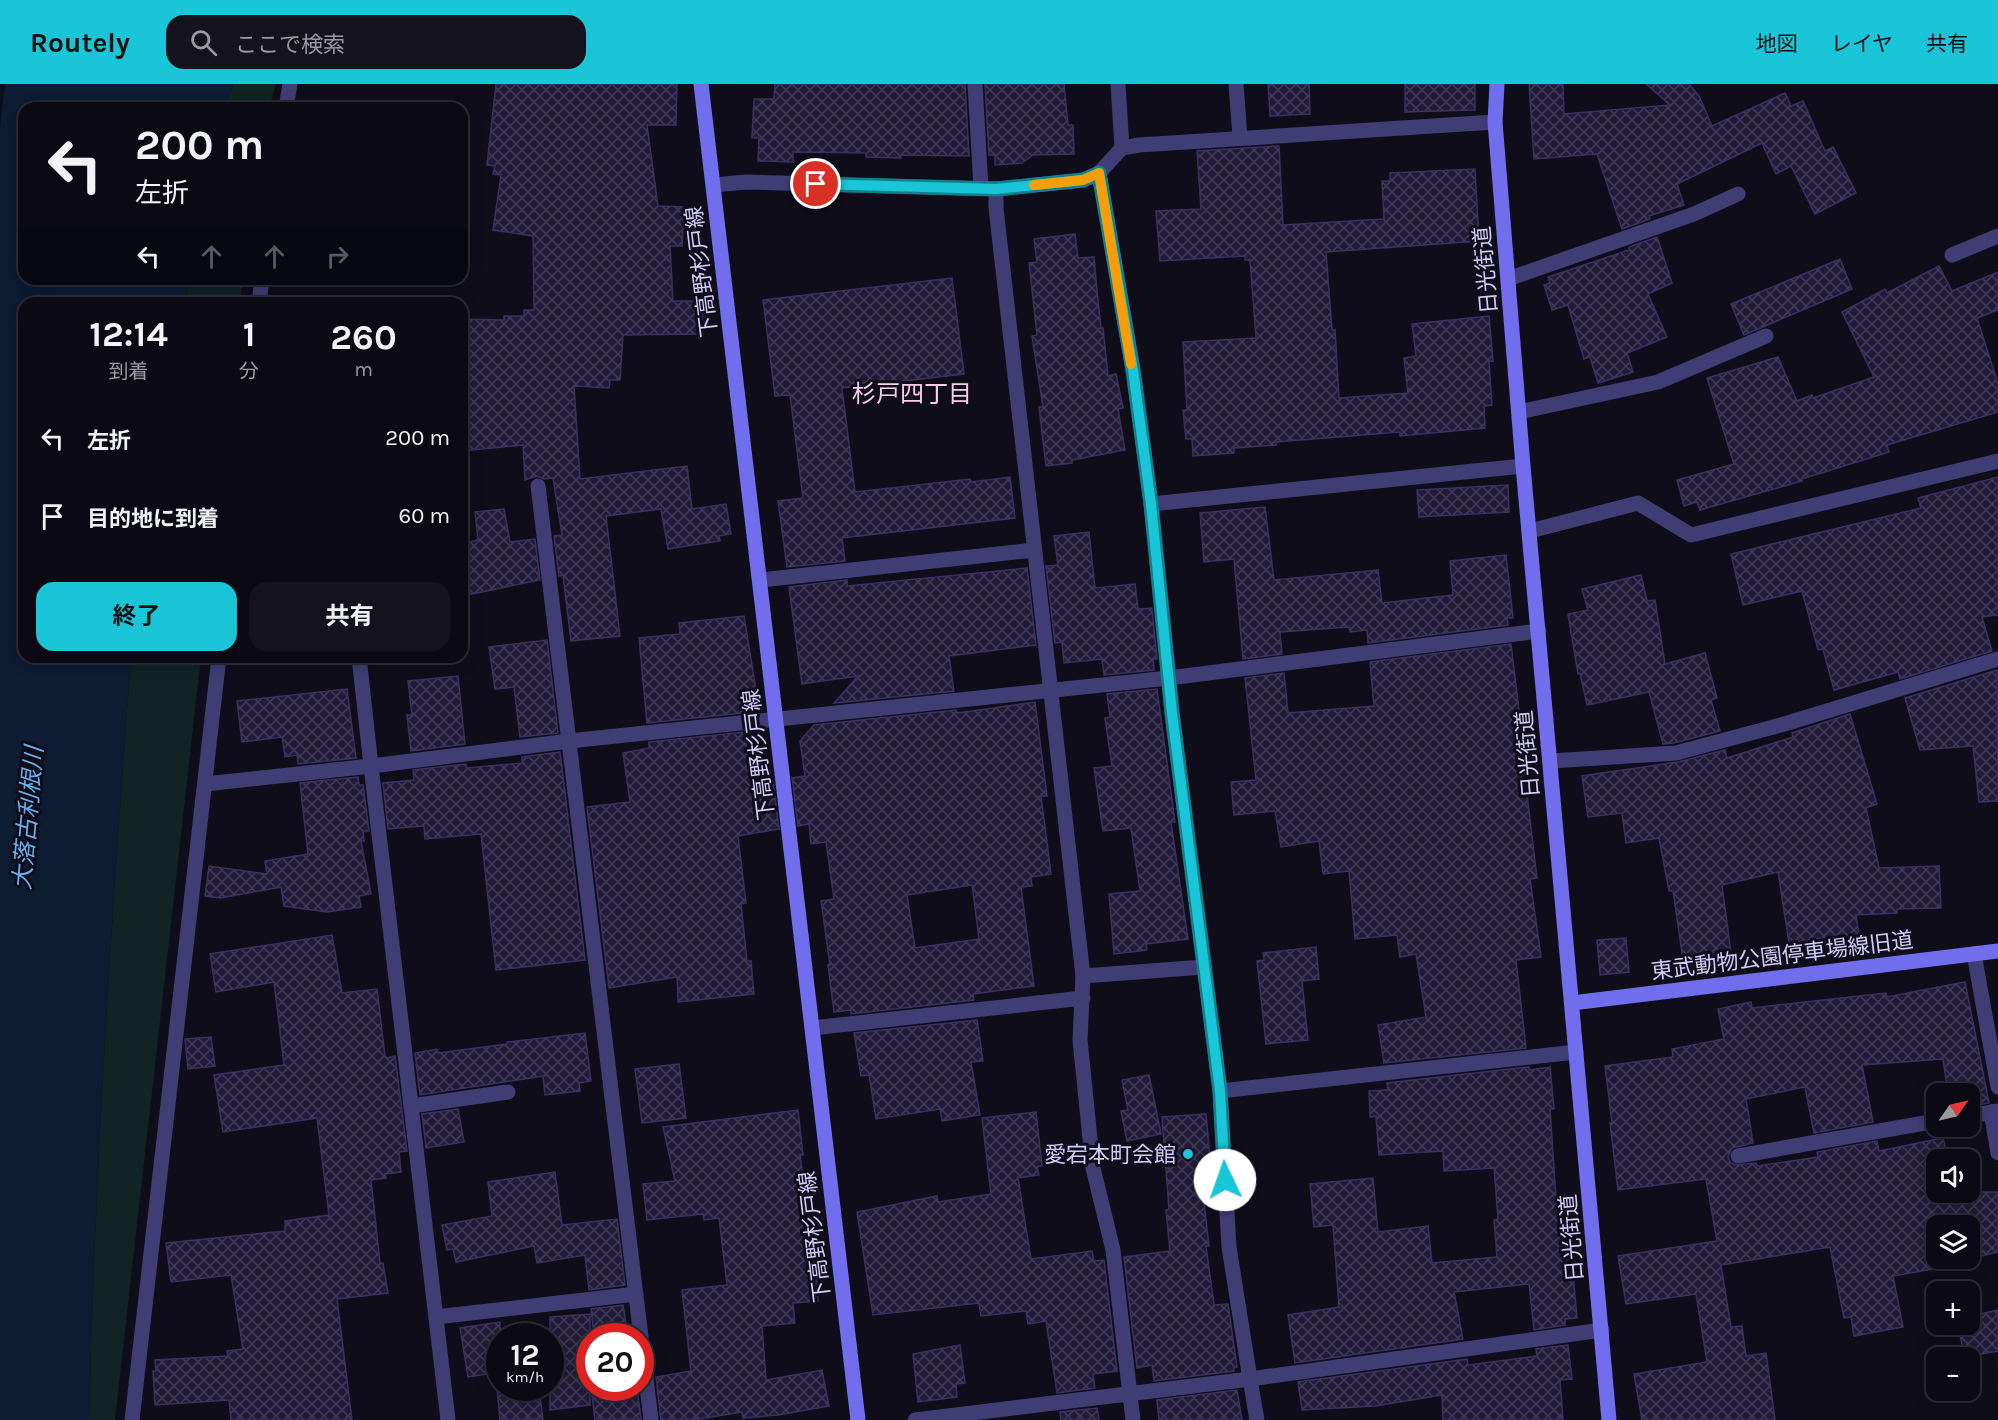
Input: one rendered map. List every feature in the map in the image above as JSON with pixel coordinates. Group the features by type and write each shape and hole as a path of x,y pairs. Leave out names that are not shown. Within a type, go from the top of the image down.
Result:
{"street":[{"path":"287,102 291,84"},
{"name":"下高野杉戸線","path":"701,84 858,1420"},
{"path":"975,84 988,188 997,220 1083,976 1080,1040 1093,1168 1113,1250 1133,1420"},
{"path":"1118,84 1122,148"},
{"path":"1236,84 1240,137"},
{"name":"日光街道","path":"1497,84 1495,122 1523,466 1609,1420"},
{"path":"714,185 746,182 988,188 1083,180 1099,173 1122,148 1139,145 1495,122"},
{"path":"1099,173 1133,370 1151,504 1172,713 1220,1091 1229,1247 1257,1420"},
{"path":"1508,279 1694,214 1738,194"},
{"path":"1952,255 1998,236"},
{"path":"1519,412 1658,382 1766,336"},
{"path":"1530,531 1638,503 1691,535 1998,460"},
{"path":"1151,504 1523,466"},
{"path":"538,486 651,1420"},
{"path":"760,580 1034,550"},
{"path":"205,784 569,741 1169,678 1539,631"},
{"path":"1551,761 1676,753 1781,725 1998,659"},
{"path":"132,1420 218,663"},
{"path":"360,663 448,1420"},
{"name":"東武動物公園停車場線旧道","path":"1572,1003 1998,951"},
{"path":"1974,954 1998,1087"},
{"path":"1083,976 1204,967"},
{"path":"812,1028 1083,998"},
{"path":"1220,1091 1576,1052"},
{"path":"411,1106 508,1092"},
{"path":"1980,1114 1995,1111 1998,1154"},
{"path":"1738,1156 1926,1123"},
{"path":"436,1317 636,1294"},
{"path":"915,1420 1250,1379 1602,1330"}],"shaded area":[{"path":"233,84 276,84 271,102 228,102"},
{"path":"188,285 242,285 241,297 186,297"},
{"path":"131,663 200,663 115,1420 89,1420 95,1229 117,848"}],"water":[{"name":"大落古利根川","path":"5,84 233,84 228,102 18,102 18,285 188,285 186,297 18,297 18,663 131,663 105,1038 95,1229 89,1420 0,1420 0,128"}],"building":[{"path":"496,84 677,84 676,125 647,125 658,206 684,207 682,246 670,246 673,301 702,301 703,334 623,335 620,380 610,380 609,388 574,386 580,479 687,466 692,509 726,504 731,534 719,536 720,541 668,549 661,509 606,516 620,636 571,641 563,575 559,576 554,536 562,535 553,478 544,479 537,476 525,480 523,445 468,450 468,319 504,320 504,316 524,316 524,310 534,310 533,236 493,230 501,175 493,174 495,166 487,165"},
{"path":"775,84 965,84 969,156 901,155 901,158 866,157 866,153 793,152 793,162 758,161 759,138 752,138 754,99 774,99"},
{"path":"985,84 1064,84 1068,125 1073,125 1074,154 1033,155 1022,163 995,165 995,155 989,155"},
{"path":"1268,84 1309,84 1310,114 1270,116"},
{"path":"1405,84 1475,84 1475,110 1405,112"},
{"path":"1529,84 1563,84 1564,114 1670,105 1646,84 1689,84 1699,96 1712,126 1785,93 1791,106 1803,101 1825,151 1833,147 1856,193 1815,214 1791,166 1776,174 1762,143 1677,184 1684,205 1649,216 1650,219 1622,229 1597,154 1534,159"},
{"path":"1279,146 1283,225 1384,219 1382,181 1390,181 1390,173 1475,169 1479,241 1326,252 1332,330 1335,330 1339,398 1408,393 1404,358 1416,356 1412,324 1489,316 1493,361 1489,362 1492,405 1484,406 1485,428 1400,436 1400,432 1276,442 1276,445 1234,448 1234,453 1193,456 1192,439 1186,439 1183,410 1187,410 1183,342 1256,338 1250,260 1245,260 1245,256 1160,261 1156,211 1201,209 1197,151"},
{"path":"1075,234 1078,258 1094,257 1108,376 1116,374 1123,408 1118,409 1125,450 1072,460 1072,463 1046,466 1039,407 1043,407 1032,336 1037,335 1029,263 1037,262 1034,239"},
{"path":"1657,237 1672,283 1648,294 1667,337 1627,353 1633,372 1598,383 1590,357 1584,359 1568,305 1552,310 1544,285 1550,283 1548,277 1629,250 1629,247"},
{"path":"1840,259 1852,289 1744,335 1731,304"},
{"path":"1939,266 1952,291 1998,272 1998,310 1977,318 1998,384 1998,412 1887,445 1889,452 1802,479 1802,481 1700,510 1697,502 1684,506 1677,480 1734,464 1707,378 1778,357 1797,401 1812,395 1813,398 1874,377 1842,312 1885,289 1887,293"},
{"path":"952,278 964,374 842,388 855,492 970,479 971,482 1010,477 1015,518 842,538 845,561 787,567 778,501 803,498 790,395 775,396 763,300"},
{"path":"1998,477 1998,615 1982,617 1992,651 1900,679 1898,672 1834,690 1823,649 1818,650 1802,591 1743,605 1731,554 1921,508 1918,498"},
{"path":"1508,485 1509,512 1419,517 1417,490"},
{"path":"1265,507 1274,580 1378,570 1382,603 1453,595 1450,561 1506,555 1513,618 1507,618 1508,625 1368,643 1367,630 1350,632 1349,627 1280,632 1282,654 1243,659 1234,559 1204,562 1200,513"},
{"path":"504,509 510,542 535,539 540,580 468,595 468,542 478,540 475,512"},
{"path":"1089,532 1095,588 1135,584 1138,609 1152,608 1157,659 1153,659 1154,670 1104,675 1102,659 1064,663 1062,642 1055,643 1046,566 1058,565 1054,536"},
{"path":"1027,568 1036,645 949,656 954,691 834,703 858,676 802,684 789,587 847,580 847,586"},
{"path":"1641,575 1647,601 1655,600 1665,664 1705,653 1717,698 1711,700 1720,731 1663,744 1649,692 1587,705 1580,673 1578,674 1568,614 1588,610 1582,589"},
{"path":"744,616 756,690 747,691 748,699 741,700 742,713 647,723 639,638 680,634 679,623"},
{"path":"547,640 558,733 520,737 514,687 495,689 489,647"},
{"path":"1511,644 1537,878 1530,879 1541,957 1516,960 1526,1048 1384,1063 1378,1025 1426,1017 1416,954 1400,957 1397,935 1355,939 1349,871 1323,874 1319,841 1281,847 1275,811 1234,815 1231,782 1256,780 1245,678 1284,673 1288,713 1374,706 1370,662"},
{"path":"1997,670 1998,801 1979,802 1973,746 1920,750 1905,698"},
{"path":"458,676 465,744 411,751 407,715 412,715 408,681"},
{"path":"347,689 356,758 298,764 297,755 285,757 282,737 242,742 237,701"},
{"path":"1157,689 1175,822 1171,822 1188,939 1146,944 1147,950 1114,954 1109,894 1140,891 1131,828 1103,831 1094,768 1112,766 1105,718 1110,717 1107,694"},
{"path":"1035,702 1047,796 1041,796 1051,874 1031,877 1032,886 1021,887 1034,986 973,994 974,1000 851,1014 851,1010 834,1012 821,901 834,899 826,842 811,844 809,824 798,826 792,778 805,776 800,741 814,725 956,710 957,713","holes":["972,885 979,939 915,948 907,895"]},
{"path":"1850,714 1877,804 1866,808 1879,868 1939,866 1941,908 1897,909 1897,913 1856,915 1859,935 1789,943 1778,872 1722,885 1731,953 1683,960 1673,891 1669,891 1659,838 1626,843 1622,813 1588,817 1582,776 1678,762 1725,750 1727,758 1793,737 1792,733"},
{"path":"745,732 751,785 773,782 779,829 738,836 746,903 741,904 747,961 751,961 754,994 678,1002 677,977 609,988 587,807 630,802 623,753 649,748 649,742"},
{"path":"560,752 585,960 496,970 481,834 425,839 424,826 388,829 383,783 414,780 413,770 466,764 467,768 522,763 522,757"},
{"path":"358,777 359,785 363,785 369,831 363,831 364,841 361,841 371,894 359,896 361,907 327,912 284,906 281,887 220,898 205,896 209,866 267,874 265,861 308,854 300,783"},
{"path":"332,935 342,993 377,989 385,1056 387,1058 395,1056 407,1151 399,1152 401,1172 385,1174 386,1178 371,1180 380,1263 383,1263 388,1293 337,1299 352,1420 231,1420 229,1400 155,1405 153,1371 156,1371 155,1360 228,1356 227,1351 243,1349 231,1275 171,1282 166,1243 285,1231 285,1221 329,1215 317,1118 223,1132 214,1075 284,1065 274,982 216,992 210,954"},
{"path":"1626,938 1629,972 1600,975 1597,940"},
{"path":"1316,947 1319,979 1302,981 1308,1040 1266,1044 1257,961 1264,960 1263,953"},
{"path":"1965,982 1989,1103 1980,1104 1980,1083 1946,1083 1943,1059 1862,1065 1873,1122 1814,1133 1805,1087 1746,1099 1753,1143 1732,1148 1728,1157 1730,1162 1735,1165 1756,1163 1757,1166 1818,1157 1817,1152 1877,1141 1879,1151 1943,1138 1946,1149 1926,1149 1926,1203 1980,1203 1980,1192 1998,1192 1998,1252 1980,1256 1980,1215 1926,1215 1926,1269 1933,1269 1893,1276 1903,1327 1854,1336 1851,1317 1844,1318 1830,1247 1721,1265 1731,1327 1742,1326 1746,1356 1766,1353 1775,1420 1642,1420 1634,1374 1707,1362 1696,1294 1626,1304 1618,1256 1717,1241 1706,1179 1618,1190 1605,1066 1673,1057 1672,1049 1724,1039 1718,1009 1751,1002 1752,1008 1886,993 1887,997"},
{"path":"977,1020 983,1061 971,1062 980,1115 942,1121 940,1109 876,1119 869,1075 861,1076 854,1033"},
{"path":"585,1033 591,1081 579,1083 580,1091 545,1095 543,1076 420,1095 415,1053 437,1049 438,1053"},
{"path":"211,1037 215,1066 188,1069 185,1039"},
{"path":"679,1064 686,1118 642,1123 635,1069"},
{"path":"1529,1067 1529,1070 1550,1067 1554,1109 1550,1109 1557,1214 1564,1214 1577,1318 1565,1319 1565,1325 1534,1330 1529,1284 1454,1292 1463,1339 1295,1363 1288,1315 1339,1307 1333,1225 1314,1227 1310,1184 1373,1178 1378,1232 1428,1226 1432,1263 1497,1257 1494,1220 1498,1219 1494,1168 1444,1171 1443,1151 1379,1155 1376,1116 1370,1117 1369,1091 1388,1090 1387,1083"},
{"path":"1149,1075 1161,1134 1127,1141 1121,1111 1128,1110 1122,1080"},
{"path":"458,1109 464,1142 426,1148 422,1114"},
{"path":"798,1110 803,1155 800,1155 809,1221 813,1220 818,1301 793,1303 795,1323 762,1326 766,1380 822,1370 829,1406 778,1415 743,1418 742,1412 693,1420 661,1420 656,1377 691,1371 682,1290 727,1285 719,1218 704,1220 703,1214 647,1220 643,1184 675,1181 663,1127"},
{"path":"1036,1112 1042,1166 1037,1167 1039,1175 1018,1178 1031,1259 1092,1251 1094,1261 1104,1260 1117,1371 1093,1374 1095,1388 1057,1393 1046,1321 1028,1324 1026,1311 981,1316 979,1303 873,1315 857,1212 937,1196 938,1202 991,1194 982,1118"},
{"path":"1206,1114 1213,1192 1203,1193 1209,1246 1206,1246 1214,1305 1228,1304 1237,1367 1234,1367 1234,1371 1154,1381 1152,1365 1137,1368 1124,1257 1170,1251 1162,1117"},
{"path":"555,1172 562,1225 617,1219 625,1285 589,1290 585,1255 537,1263 534,1246 456,1262 453,1249 447,1250 442,1225 492,1216 488,1182"},
{"path":"623,1305 626,1323 593,1323 591,1309"},
{"path":"1998,1310 1998,1351 1980,1354 1980,1347 1962,1347 1960,1335 1980,1335 1980,1314"},
{"path":"590,1314 590,1323 576,1323 576,1401 590,1401 590,1405 550,1410 550,1401 564,1401 564,1323 550,1323 550,1317"},
{"path":"486,1324 486,1374 468,1377 460,1328"},
{"path":"960,1345 965,1383 956,1384 957,1397 918,1402 913,1354"},
{"path":"1568,1345 1572,1379 1560,1380 1563,1420 1443,1420 1442,1395 1375,1406 1302,1410 1298,1382 1467,1359 1468,1365 1537,1356 1536,1349"},
{"path":"1237,1390 1242,1420 1159,1420 1157,1400"},
{"path":"498,1401 541,1401 543,1420 500,1420"},
{"path":"593,1401 639,1401 641,1420 595,1420"},
{"path":"1097,1408 1099,1420 1061,1420 1060,1412"}],"slow traffic":[{"path":"1034,185 1083,180 1099,173 1131,364"}],"place":[{"name":"愛宕本町会館","path":"1188,1154"}],"district":[{"name":"杉戸四丁目","path":"912,394"}],"route":[{"path":"816,184 996,189 1083,180 1099,173 1133,370 1151,504 1172,713 1220,1091 1225,1180"}]}
